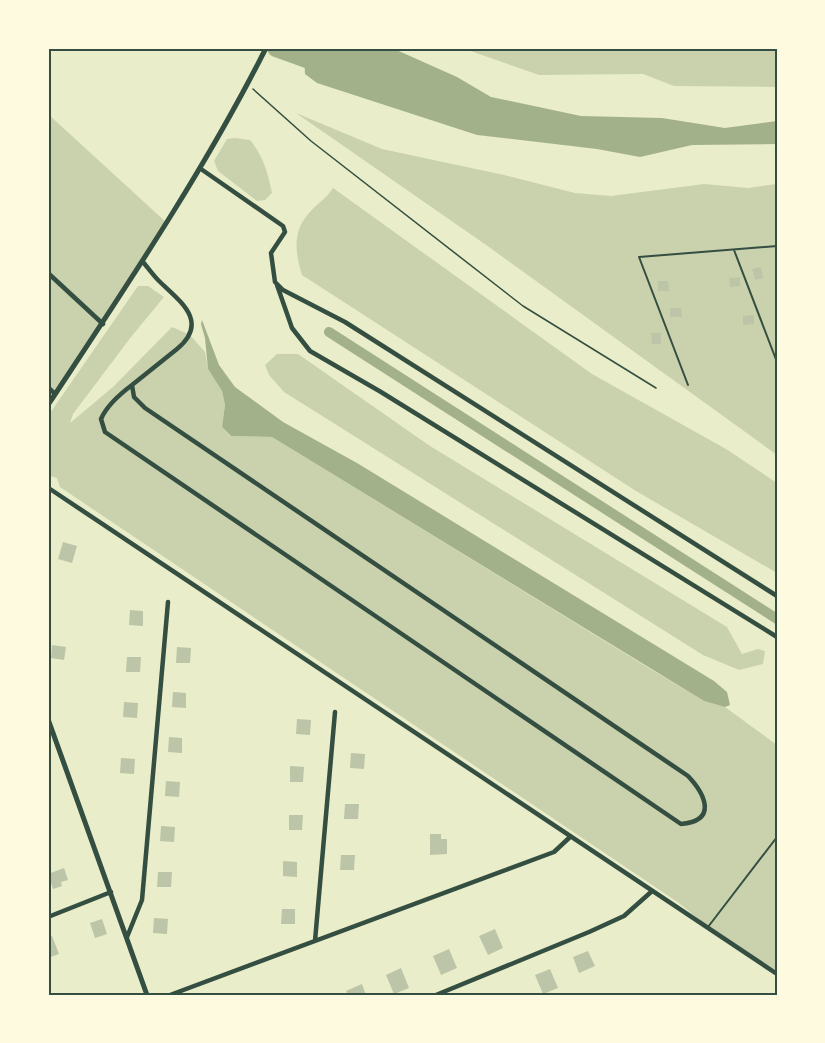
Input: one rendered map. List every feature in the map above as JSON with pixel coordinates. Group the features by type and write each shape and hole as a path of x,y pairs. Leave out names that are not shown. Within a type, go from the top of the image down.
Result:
{"street":[{"path":"48,405 103,324 201,170 266,48"},
{"path":"201,170 284,226 285,232 271,253 275,282 292,328 310,351 381,392 777,637"},
{"path":"132,385 134,397 145,408 688,776 703,793 705,801 698,818 690,823 681,824 105,432 101,419 104,413 132,385 183,344 190,335 190,315 186,306 158,280 143,262"},
{"path":"48,273 103,324"},
{"path":"275,282 301,300 320,307 345,322 777,596"},
{"path":"48,387 55,394"},
{"path":"49,490 569,838 777,974"},
{"path":"127,937 142,900 168,602"},
{"path":"315,941 335,712"},
{"path":"48,719 147,995"},
{"path":"170,995 554,852 569,838"},
{"path":"48,917 111,892"},
{"path":"436,995 624,916 651,892"}],"lane":[{"path":"688,385 639,257 777,246"},
{"path":"734,249 777,362"},
{"path":"708,927 777,837"}],"path":[{"path":"248,85 311,141 523,306 656,388"}],"shaded area":[{"path":"307,48 392,48 457,77 491,97 581,116 662,118 725,128 777,121 777,144 692,145 640,157 597,149 477,135 317,83 305,74 304,52"},
{"path":"462,48 777,48 777,87 674,86 643,74 539,75"},
{"path":"296,113 382,149 575,193 611,196 704,184 748,188 777,184 777,455 489,247"},
{"path":"48,114 167,223 48,405"},
{"path":"227,139 250,140 262,159 272,193 265,200 257,201 218,171 214,161"},
{"path":"333,188 592,374 726,449 777,483 777,573 636,491 302,275 297,250 300,227 304,219"},
{"path":"138,286 148,286 164,297 73,414 70,423 113,387 172,327 190,335 205,352 208,369 222,391 225,405 222,427 230,436 272,437 704,701 725,707 777,745 777,974 708,927 679,903 60,487 57,478 48,475 48,416"},
{"path":"202,320 219,365 235,387 283,422 357,463 714,681 727,692 730,705 725,707 704,701 272,437 231,436 222,427 225,405 222,391 208,369"},
{"path":"277,354 298,354 430,446 727,627 742,654 758,649 765,651 763,664 739,670 703,655 284,392 269,375 265,365"}],"building":[{"path":"761,267 763,278 755,280 752,269"},
{"path":"740,277 740,286 730,287 729,278"},
{"path":"658,281 668,281 669,291 658,291"},
{"path":"670,308 681,308 682,317 670,317"},
{"path":"754,315 754,324 743,325 743,316"},
{"path":"651,333 661,333 661,344 652,344"},
{"path":"63,542 77,546 72,563 58,559"},
{"path":"130,610 143,611 143,626 129,625"},
{"path":"52,645 66,647 64,660 51,658"},
{"path":"177,647 191,648 190,663 176,663"},
{"path":"127,657 141,657 140,672 126,672"},
{"path":"173,692 186,693 186,708 172,707"},
{"path":"124,702 138,703 137,718 123,717"},
{"path":"297,719 311,720 310,735 296,734"},
{"path":"169,737 182,738 182,753 168,752"},
{"path":"351,753 365,754 364,769 350,768"},
{"path":"121,758 135,759 134,774 120,773"},
{"path":"290,766 304,767 303,782 290,782"},
{"path":"166,781 180,782 179,797 165,796"},
{"path":"345,804 359,804 358,819 344,819"},
{"path":"289,815 303,815 302,830 289,830"},
{"path":"161,826 175,827 174,842 160,841"},
{"path":"430,834 441,834 441,839 447,839 447,854 430,855"},
{"path":"341,855 355,855 354,870 340,870"},
{"path":"283,861 297,862 297,877 283,876"},
{"path":"64,868 68,880 61,882 62,886 53,889 48,874"},
{"path":"158,872 172,872 171,887 157,887"},
{"path":"282,909 295,909 295,924 281,924"},
{"path":"154,918 168,919 167,934 153,933"},
{"path":"102,919 107,934 95,938 90,923"},
{"path":"495,929 503,948 488,955 479,936"},
{"path":"52,936 59,954 48,958 48,937"},
{"path":"449,949 457,968 441,975 433,956"},
{"path":"588,951 595,966 579,973 573,957"},
{"path":"401,968 409,988 394,994 386,975"},
{"path":"550,969 558,988 543,994 535,975"},
{"path":"362,984 366,995 348,995 346,991"}],"waterway":[{"path":"276,48 326,66"},
{"path":"329,332 777,619"}]}
